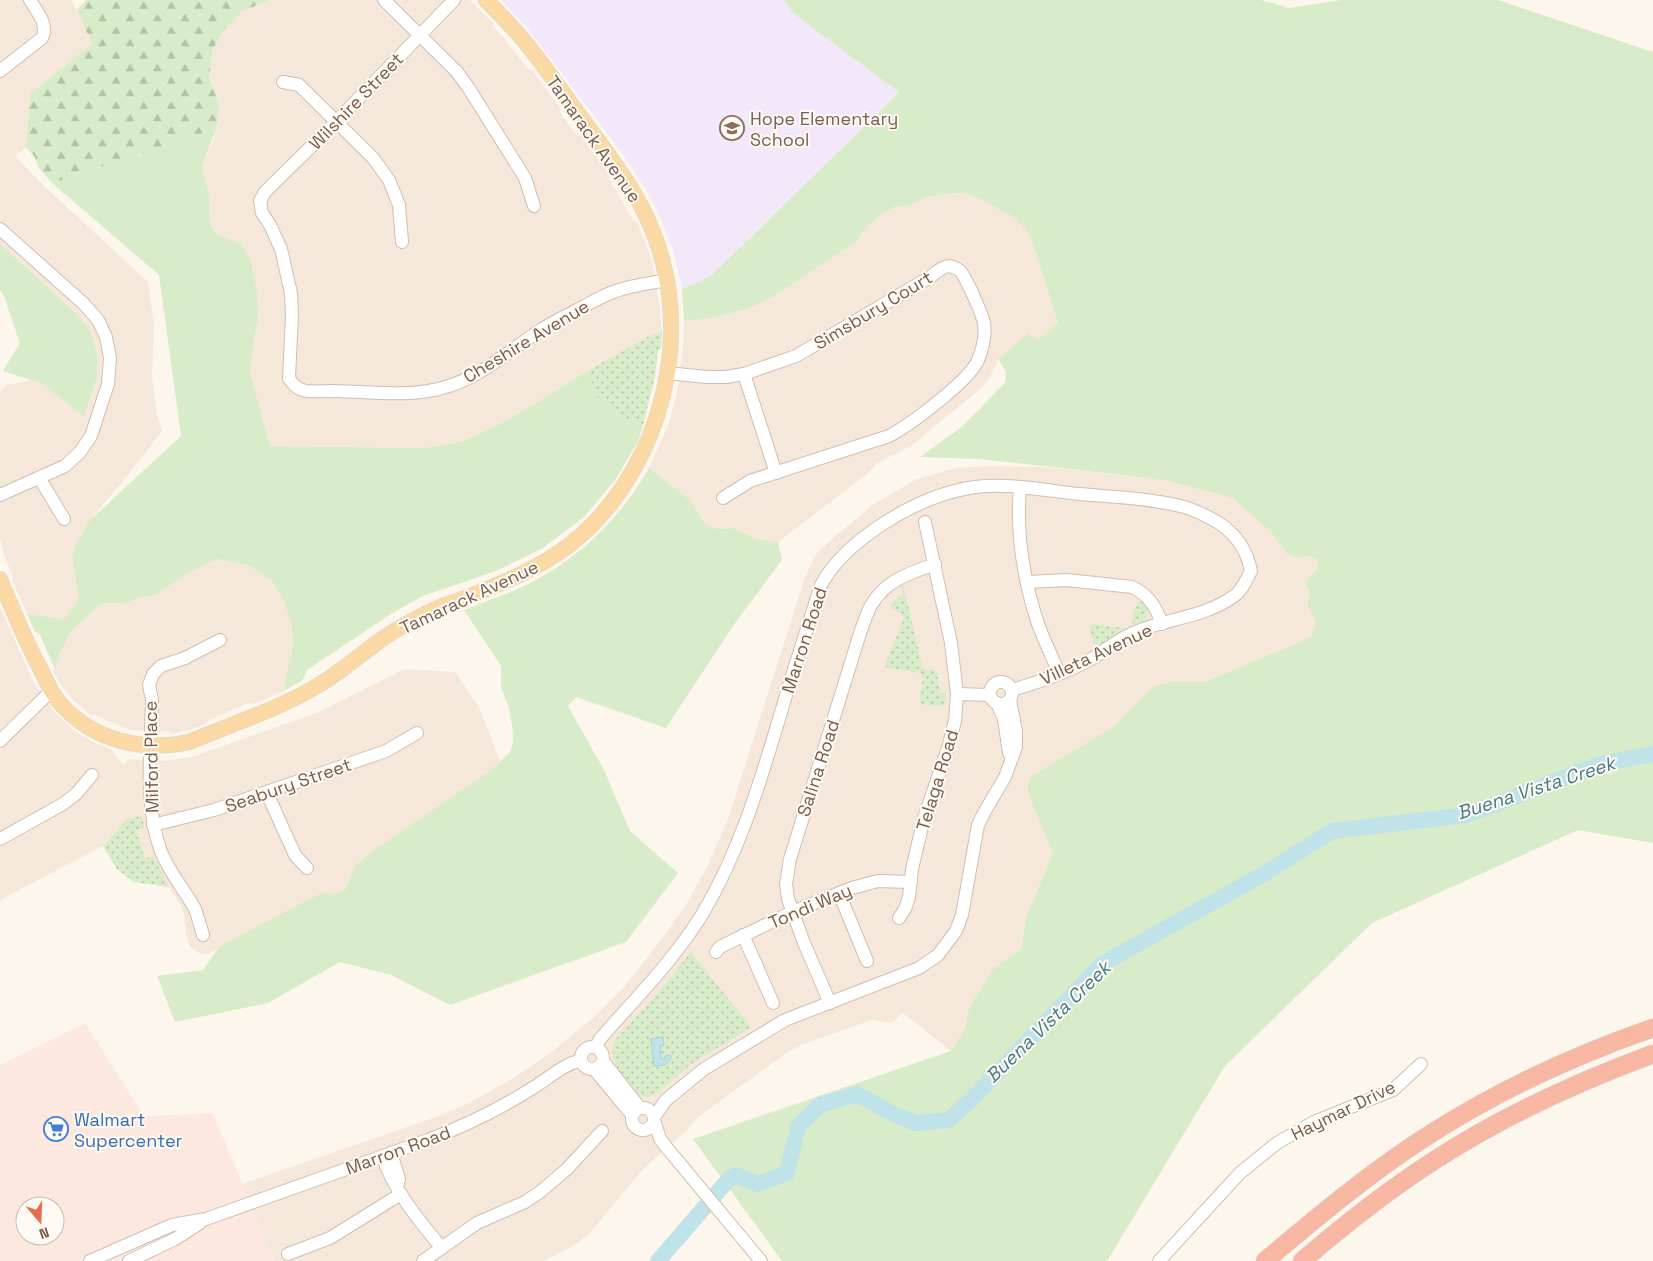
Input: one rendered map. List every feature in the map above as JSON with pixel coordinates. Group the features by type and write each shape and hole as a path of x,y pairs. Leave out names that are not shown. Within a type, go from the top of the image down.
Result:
{"highway":[{"path":"1265,1261 1356,1186 1422,1140 1488,1101 1546,1071 1583,1054 1653,1028"},
{"path":"1302,1261 1393,1189 1466,1141 1547,1098 1653,1054"}],"main road":[{"name":"Tamarack Avenue","path":"0,579 34,658 60,703 93,730 120,741 151,746 172,745 189,742 296,697 319,685 392,633 427,612 511,580 542,565 572,543 602,514 618,495 650,439 662,401 671,350 672,325 668,280 656,238 636,196 608,153 533,52 486,0"}],"street":[{"path":"0,71 42,38 45,32 44,25 30,0"},
{"path":"384,0 457,72 468,87 525,178 534,206"},
{"name":"Wilshire Street","path":"294,386 289,378 292,315 291,293 281,249 262,213 260,202 265,192 454,0"},
{"path":"283,82 299,86 373,158 389,180 399,205 402,242"},
{"path":"0,229 84,304 98,320 106,337 110,358 108,384 91,436 80,452 65,466 40,479 0,495"},
{"name":"Simsbury Court","path":"667,373 726,377 744,374 796,356 930,277 941,268 950,266 959,270 977,303 984,323 984,343 977,362 967,376 902,430 889,436 750,481 723,498"},
{"name":"Cheshire Avenue","path":"294,386 303,391 394,393 420,392 448,386 488,368 540,330 603,296 616,291 668,280"},
{"path":"744,374 776,472"},
{"path":"40,479 64,518"},
{"name":"Marron Road","path":"596,1047 600,1039 656,979 703,913 734,854 758,788 820,586 829,571 843,556 871,534 920,502 968,488 990,486 1020,488 1182,506 1220,523 1236,536 1248,556 1251,571"},
{"path":"1020,488 1019,535 1028,582 1038,624 1059,673"},
{"name":"Telaga Road","path":"899,918 906,908 924,818 948,748 955,721 957,694 951,643 925,522"},
{"name":"Salina Road","path":"830,1003 792,912 786,884 790,859 861,630 872,604 885,588 900,577 916,569 934,564"},
{"name":"Villeta Avenue","path":"1011,695 1090,660 1131,634 1196,614 1226,601 1239,592 1251,571"},
{"path":"1028,582 1068,580 1132,587 1141,591 1151,601 1158,612 1162,624"},
{"name":"Milford Place","path":"203,935 195,910 161,851 154,825 149,802 152,700 148,685 152,674 161,666 185,658 220,640"},
{"path":"663,1144 644,1130 634,1127 631,1121 666,1100 704,1069 785,1020 919,968 938,955 956,931 962,915 978,826 1005,777 1016,747 1016,731 1011,695 1007,683 999,682 991,688 1004,719 1011,758"},
{"path":"0,741 51,690"},
{"path":"957,694 994,699 1004,704 1011,695"},
{"name":"Seabury Street","path":"154,825 214,810 267,793 386,751 418,733"},
{"path":"2,833 63,804 76,794 92,776"},
{"path":"267,793 295,855 307,868"},
{"name":"Tondi Way","path":"716,952 720,946 792,912 866,883 878,881 910,882"},
{"path":"839,894 867,961"},
{"path":"743,936 773,1003"},
{"path":"596,1047 602,1054 598,1065 587,1068 581,1060 584,1050 596,1047"},
{"name":"Marron Road","path":"90,1261 172,1225 206,1219 461,1127 523,1094 572,1062 581,1060"},
{"name":"Haymar Drive","path":"1159,1261 1240,1174 1277,1143 1314,1122 1392,1090 1421,1064"},
{"path":"598,1065 645,1114 663,1144 758,1258"},
{"path":"644,1130 651,1126 645,1114"},
{"path":"423,1261 477,1223 525,1202 567,1169 587,1145 602,1131"},
{"path":"387,1154 392,1181 442,1248"},
{"path":"288,1254 330,1238 399,1190"},
{"name":"Marron Road","path":"129,1261 175,1239 206,1219"}],"shaded area":[{"path":"0,0 71,0 77,10 92,44 30,94 26,147 15,156 45,187 148,282 154,324 152,377 157,414 162,431 90,520 72,559 79,599 64,619 27,614 12,580 13,577 0,539 0,392 7,385 31,380 41,383 84,415 97,377 98,360 89,328 75,312 0,244"},
{"path":"270,0 470,0 493,23 493,27 528,69 532,70 560,108 560,112 577,136 581,136 610,175 609,179 633,220 637,222 652,260 662,332 649,336 589,370 508,420 464,441 425,448 270,446 250,372 255,331 258,323 242,244 215,233 210,224 209,196 202,167 214,139 219,104 209,77 213,49 224,30 244,10"},
{"name":"Hope Elementary School","path":"501,0 784,0 794,14 899,91 711,276 682,289 674,253 648,193 622,153 529,30"},
{"path":"964,193 978,198 1015,218 1030,235 1058,323 1038,339 999,359 989,379 978,391 911,446 877,463 867,474 778,542 756,539 733,528 718,529 708,526 691,501 649,468 668,426 677,393 683,348 684,321 711,318 857,241 867,225 896,206 908,207 925,198"},
{"path":"986,466 1045,467 1165,480 1233,497 1271,532 1287,554 1317,559 1318,567 1310,593 1316,622 1311,637 1205,682 1173,681 1157,685 1148,691 1113,727 1081,747 1036,812 1053,853 1025,919 1022,948 994,968 969,1007 965,1028 951,1051 903,1013 892,1023 872,1020 803,1044 788,1052 698,1117 686,1131 643,1169 590,1233 573,1246 543,1261 274,1261 242,1184 439,1116 467,1104 512,1079 549,1054 595,1016 624,987 664,936 689,900 708,865 728,819 804,580 815,555 874,504 917,479 956,468"},
{"path":"217,559 250,566 272,581 284,601 291,623 293,645 283,691 254,704 248,703 209,720 206,724 172,734 167,731 131,730 124,728 95,715 91,716 73,700 53,672 71,631 102,603 126,603 141,597 154,596 185,575"},
{"path":"0,607 33,681 57,715 75,731 93,742 112,750 123,765 129,759 167,761 195,756 319,712 405,669 455,672 479,707 500,761 468,787 371,852 354,867 345,890 267,921 208,954 201,954 189,945 183,909 169,887 134,882 117,869 103,846 0,900"},
{"path":"85,1023 144,1116 213,1113 274,1261 0,1261 0,1065"}],"green space":[{"path":"86,0 270,0 244,10 224,30 213,49 209,77 219,104 216,129 52,183 39,168 34,156 26,147 30,94 92,44 77,10"},
{"path":"784,0 1261,0 1289,8 1341,0 1498,0 1653,52 1653,843 1578,830 1372,923 1225,1066 1107,1261 782,1261 693,1139 951,1051 965,1028 969,1007 994,968 1022,948 1025,919 1053,853 1029,794 1027,785 1032,776 1113,727 1148,691 1157,685 1173,681 1205,682 1311,637 1316,622 1307,605 1310,593 1305,583 1318,568 1317,559 1308,556 1300,558 1287,554 1271,532 1233,498 1165,480 980,459 920,457 959,429 1005,382 1006,372 998,359 1027,334 1038,339 1058,323 1030,235 1015,218 978,198 964,193 945,194 925,198 908,207 896,206 869,225 857,241 769,299 746,309 711,318 684,321 682,289 711,276 899,92 794,14"},
{"path":"216,129 202,167 209,196 210,224 215,233 242,244 251,261 257,293 258,323 255,331 250,372 270,446 425,448 464,441 508,420 589,370 597,396 617,414 643,426 637,443 615,480 584,517 543,548 496,571 423,596 394,612 307,670 302,681 283,691 293,645 291,623 284,601 272,581 250,566 217,559 185,575 154,596 141,597 126,603 102,603 71,631 55,669 39,633 35,632 27,614 64,619 79,599 72,559 75,546 90,520 181,436 159,275 52,183"},
{"path":"0,244 75,312 89,328 98,360 97,377 84,416 41,383 3,371 20,343 4,296 0,290"},
{"path":"662,332 661,349 658,351 655,376 643,426 617,414 596,396 589,370 649,336"},
{"path":"649,468 691,501 708,526 718,529 733,528 756,539 778,542 782,560 733,626 666,728 576,697 568,706 604,770 630,831 678,873 626,942 450,1005 391,975 340,962 268,1003 175,1022 157,976 203,970 219,947 324,892 335,894 345,890 354,867 371,852 490,771 510,752 513,743 513,732 509,708 501,687 501,666 464,610 532,582 568,560 613,518 638,486"},
{"path":"903,583 922,666 925,669 937,672 940,693 946,693 945,705 921,704 922,677 920,673 884,667 904,618 901,613 893,610 890,606 904,592 899,586"},
{"path":"1140,600 1149,609 1145,621 1133,625 1132,618"},
{"path":"1092,624 1125,629 1095,648 1089,626"},
{"path":"142,816 144,828 136,831 145,859 153,856 169,887 134,882 117,869 103,846 127,819"},
{"path":"691,952 751,1027 693,1063 658,1092 649,1097 641,1096 636,1093 615,1067 612,1048 615,1040 653,999"}],"water":[{"path":"663,1037 664,1045 660,1046 661,1058 664,1059 665,1056 671,1055 671,1058 665,1065 654,1066 651,1039"}],"waterway":[{"name":"Buena Vista Creek","path":"658,1261 729,1179 736,1175 758,1184 787,1173 798,1127 820,1105 857,1094 893,1114 916,1123 949,1120 973,1098 1102,964 1262,875 1332,831 1467,815 1600,764 1653,754"}],"place":[{"name":"Hope Elementary School","path":"732,128"},
{"name":"Walmart Supercenter","path":"56,1129"}]}
